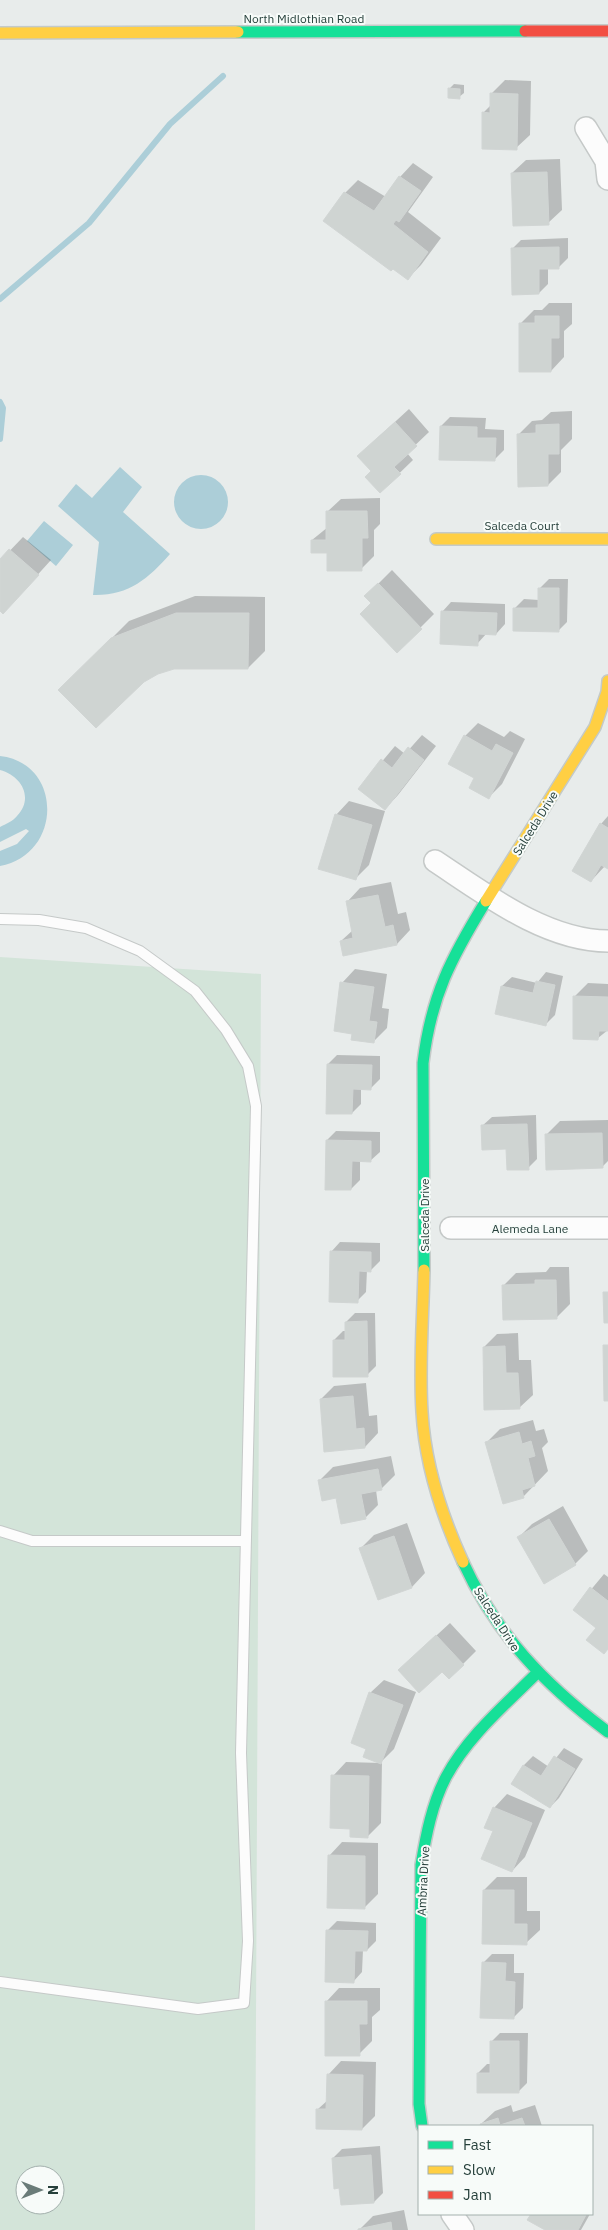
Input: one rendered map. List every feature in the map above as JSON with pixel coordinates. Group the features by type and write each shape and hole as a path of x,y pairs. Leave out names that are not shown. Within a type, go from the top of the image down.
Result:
{"street":[{"name":"North Midlothian Road","path":"0,33 608,31"},
{"path":"586,128 606,161 608,179"},
{"name":"Salceda Court","path":"436,538 608,539"},
{"name":"Salceda Drive","path":"608,682 607,692 595,727 489,896 448,966 427,1029 423,1063 424,1250 422,1412 437,1499 451,1537 468,1574 495,1620 517,1651 537,1673 578,1710 608,1732"},
{"path":"435,861 489,896 547,928 570,936 608,941"},
{"name":"Alemeda Lane","path":"451,1228 608,1228"},
{"name":"Ambria Drive","path":"422,2125 419,2104 421,1865 426,1833 436,1801 452,1768 470,1743 537,1673"},
{"path":"453,2215 463,2230"}],"lane":[{"path":"0,919 39,920 86,928 140,951 195,991 226,1030 248,1066 256,1106 240,1753 248,1941 244,2003 198,2009 0,1982"},
{"path":"0,1532 32,1541 246,1541"}],"green space":[{"path":"0,957 261,974 255,2230 0,2230"}],"water":[{"path":"120,467 142,487 123,512 170,554 154,571 127,589 117,593 93,595 99,542 58,506 76,484 92,498"},
{"path":"196,475 206,475 216,479 224,487 228,502 224,517 216,525 206,529 196,529 186,525 178,517 174,507 174,497 178,487 186,479"},
{"path":"44,521 73,545 56,566 27,541"},
{"path":"0,756 21,762 35,774 44,791 47,809 44,828 35,845 21,858 0,866 0,851 17,844 29,831 26,829 0,842 0,827 17,816 25,802 25,795 20,782 8,773 0,770"}],"building":[{"path":"448,88 460,89 460,99 448,98"},
{"path":"490,93 518,94 517,150 482,149 482,112 490,113"},
{"path":"547,172 549,225 513,226 511,173"},
{"path":"399,176 421,191 399,222 396,220 393,224 428,252 408,280 393,269 391,271 323,221 344,192 374,211"},
{"path":"559,247 559,269 539,269 539,294 512,295 511,248"},
{"path":"535,316 559,316 559,338 551,338 551,372 519,372 519,323 535,323"},
{"path":"395,422 417,446 394,467 401,474 380,493 365,477 371,471 357,456"},
{"path":"559,424 559,454 548,454 548,486 518,487 517,434 536,433 536,425"},
{"path":"440,426 477,427 477,438 496,438 495,461 439,460"},
{"path":"326,511 367,511 368,538 362,538 362,571 327,571 327,553 311,553 311,540 326,540"},
{"path":"9,549 39,575 3,614 0,611 0,559"},
{"path":"378,583 422,629 397,653 360,614 371,603 364,596"},
{"path":"538,588 559,588 559,632 513,631 513,608 538,608"},
{"path":"441,611 497,613 496,635 478,634 478,646 440,644"},
{"path":"176,613 249,613 248,669 174,669 158,674 144,682 96,728 58,690 111,638"},
{"path":"464,735 492,751 496,744 513,753 489,799 469,788 474,778 448,764"},
{"path":"408,747 424,760 385,810 358,789 381,759 392,768"},
{"path":"335,814 372,825 356,880 318,869"},
{"path":"600,823 608,828 608,869 601,865 591,882 572,871"},
{"path":"378,895 385,927 393,925 397,945 343,956 340,941 353,938 346,901"},
{"path":"536,981 555,985 546,1026 495,1014 501,986 533,993"},
{"path":"340,982 374,987 369,1021 377,1022 374,1043 351,1040 352,1034 334,1031"},
{"path":"573,996 608,997 608,1031 599,1031 598,1040 573,1039"},
{"path":"327,1064 372,1065 371,1090 353,1089 352,1114 326,1114"},
{"path":"527,1124 529,1170 507,1170 506,1149 482,1150 481,1125"},
{"path":"602,1133 603,1168 546,1170 545,1134"},
{"path":"326,1140 371,1141 371,1162 352,1161 351,1190 325,1190"},
{"path":"330,1251 371,1252 371,1272 359,1271 358,1303 329,1302"},
{"path":"535,1280 556,1280 557,1319 503,1320 502,1285 535,1284"},
{"path":"603,1292 608,1292 608,1323 604,1323"},
{"path":"367,1321 368,1377 333,1377 333,1340 345,1340 345,1322"},
{"path":"603,1345 608,1345 608,1401 604,1401"},
{"path":"505,1346 506,1373 518,1373 520,1409 484,1410 483,1347"},
{"path":"353,1396 356,1429 364,1428 365,1448 324,1452 320,1399"},
{"path":"519,1432 522,1444 531,1441 535,1456 528,1458 535,1486 522,1490 524,1498 503,1504 485,1442"},
{"path":"378,1469 382,1490 361,1494 366,1519 341,1524 336,1498 322,1501 318,1480"},
{"path":"549,1519 576,1565 544,1584 517,1537"},
{"path":"394,1536 412,1588 378,1600 359,1548"},
{"path":"590,1587 608,1601 608,1649 604,1654 586,1640 596,1628 573,1610"},
{"path":"436,1635 464,1665 449,1679 442,1672 419,1693 398,1670"},
{"path":"369,1692 403,1705 381,1764 363,1757 366,1749 351,1743"},
{"path":"554,1756 575,1769 550,1808 511,1784 523,1765 541,1776"},
{"path":"331,1775 369,1776 368,1838 350,1837 350,1829 330,1828"},
{"path":"493,1807 532,1823 512,1872 481,1859 493,1831 484,1828"},
{"path":"328,1855 365,1856 365,1909 327,1908"},
{"path":"483,1890 514,1890 514,1924 527,1924 527,1945 482,1944"},
{"path":"326,1930 368,1931 367,1951 355,1951 354,1983 325,1982"},
{"path":"482,1962 506,1963 505,1981 515,1982 514,2019 480,2018"},
{"path":"325,2001 367,2001 367,2024 359,2024 360,2056 325,2056"},
{"path":"490,2041 519,2041 519,2093 477,2093 477,2073 490,2073"},
{"path":"327,2074 363,2075 362,2130 316,2129 316,2109 326,2109"},
{"path":"498,2118 500,2125 480,2125"},
{"path":"522,2118 525,2125 500,2125"},
{"path":"371,2155 374,2203 341,2205 339,2188 334,2189 332,2158"},
{"path":"530,2215 586,2215 578,2230 545,2230 527,2220"},
{"path":"391,2222 392,2230 358,2230 358,2229"}],"waterway":[{"path":"0,299 89,223 170,124 223,76"},
{"path":"0,402 3,408 0,439"}],"traffic: fast":[{"path":"238,32 525,31"},
{"path":"424,1270 423,1063 427,1039 431,1017 444,978 486,901"},
{"path":"463,1562 491,1612 524,1656 563,1696 608,1732"},
{"path":"422,2125 419,2104 421,1865 430,1820 446,1777 465,1748 537,1673"}],"traffic: slow":[{"path":"0,33 238,32"},
{"path":"436,539 608,539"},
{"path":"486,901 595,727 607,692 608,681"},
{"path":"424,1270 421,1377 424,1432 435,1489 463,1562"}],"traffic: jam":[{"path":"525,31 608,31"}]}
